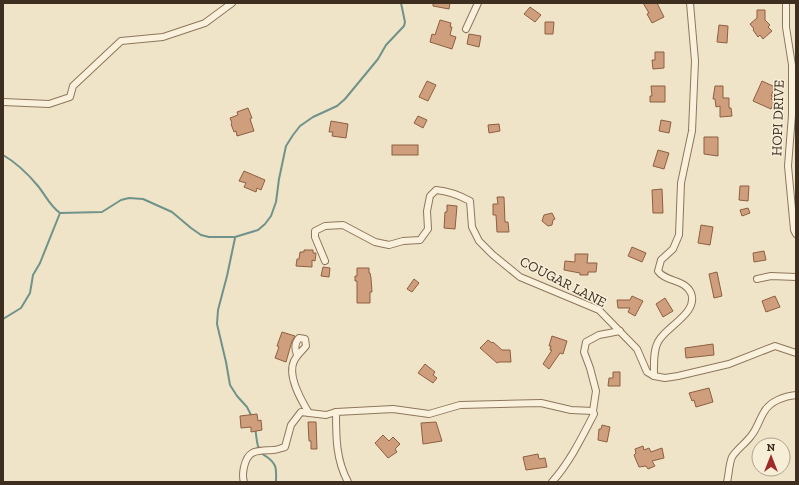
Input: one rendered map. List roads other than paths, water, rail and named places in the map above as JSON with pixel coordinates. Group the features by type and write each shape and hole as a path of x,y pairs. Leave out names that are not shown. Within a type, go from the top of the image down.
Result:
{"street":[{"path":"3,102 49,104 70,97 73,86 121,41 163,37 205,23 232,3"},
{"path":"466,29 478,3"},
{"path":"690,3 695,61 692,131 683,167 681,182 679,235 673,249 661,260 658,271 660,275 681,283 690,291 692,299 689,309 663,334 657,343 654,357 654,376 665,378 678,376 729,364 775,346 796,353"},
{"name":"HOPI DRIVE","path":"786,3 786,27 792,65 792,115 788,166 794,230 796,234"},
{"name":"COUGAR LANE","path":"325,261 314,238 315,231 325,226 343,225 375,242 390,245 420,240 428,229 427,211 430,196 436,190 446,191 470,201 472,227 479,242 493,255 520,276 599,310 637,349 647,372 654,376"},
{"path":"758,279 770,276 796,277"},
{"path":"552,482 560,474 578,445 594,413 596,391 584,352 586,342 599,335 620,331"},
{"path":"297,355 293,362 291,374 303,404 310,413"},
{"path":"727,482 731,459 738,449 750,438 759,424 765,410 774,402 787,396 796,395"},
{"path":"244,482 242,476 245,462 251,453 259,450 274,450 285,447 292,425 301,412 326,415 336,412 393,409 429,414 460,405 541,403 571,410 594,413"},
{"path":"336,412 336,444 342,470 348,482"}],"waterway":[{"path":"3,155 26,173 38,186 53,207 60,213 102,212 121,200 129,198 143,199 172,212 201,235 209,237 235,237 258,230 271,216 276,202 286,146 300,126 313,117 337,106 345,99 378,59 386,45 404,26 405,22 401,3"},
{"path":"3,319 21,308 30,293 33,275 40,263 60,213"},
{"path":"235,238 218,310 217,324 230,385 247,407 252,417"},
{"path":"255,429 260,452 275,465 276,482"}]}
